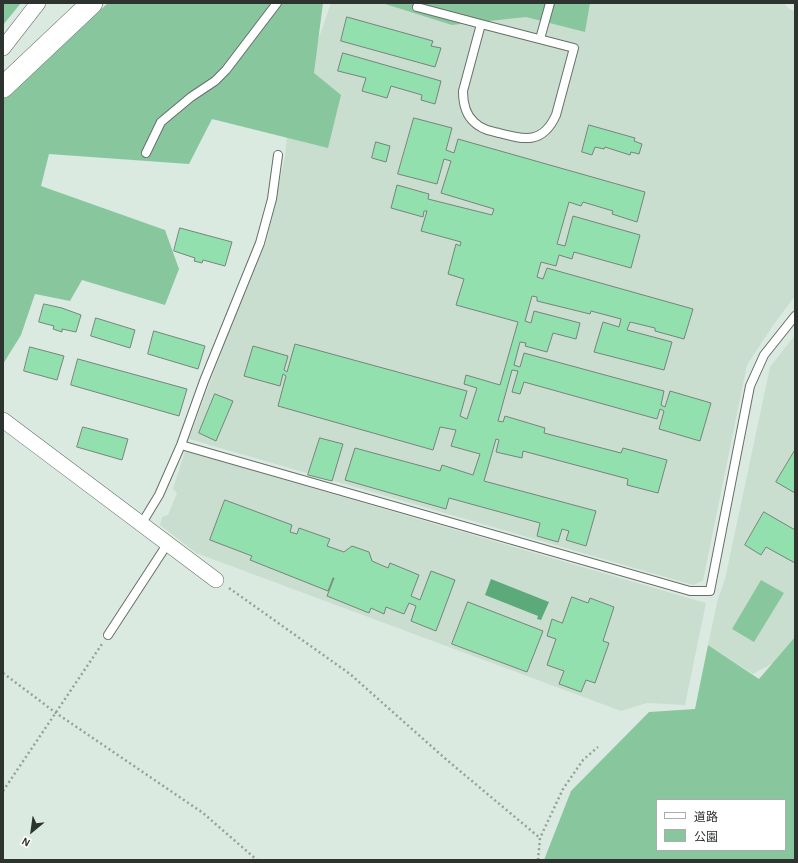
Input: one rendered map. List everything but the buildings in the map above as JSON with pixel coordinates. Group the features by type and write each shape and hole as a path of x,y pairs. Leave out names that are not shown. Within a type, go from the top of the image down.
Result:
{"street":[{"path":"3,48 38,3"},
{"path":"3,87 92,3"},
{"path":"3,420 216,580"}],"lane":[{"path":"146,153 161,122 191,97 215,81 226,70 277,3"},
{"path":"540,39 550,3"},
{"path":"417,7 574,48 556,115 552,125 543,134 533,138 520,139 484,130 474,122 467,113 463,101 463,91 482,24"},
{"path":"142,523 159,495 181,445 204,381 260,243 272,199 278,155"},
{"path":"181,445 690,591 710,591 750,386 764,355 795,316"},
{"path":"108,635 168,543"}],"path":[{"path":"216,580 350,674 448,761 540,838"},
{"path":"3,791 108,635"},
{"path":"3,673 56,713 202,813 257,860"},
{"path":"538,860 540,838 563,789 583,760 598,747"}],"shaded area":[{"path":"331,3 784,3 789,9 795,11 795,296 747,365 703,581 693,585 189,439 227,336 267,240 285,156 288,126"},
{"path":"795,335 795,651 753,674 708,645 717,602 725,579 770,367"},
{"path":"185,451 706,603 685,705 647,703 621,711 196,553 160,525 162,517 168,515 177,493 173,489"},
{"path":"491,579 549,602 541,620 537,619 538,616 485,595"}],"green space":[{"path":"3,3 21,3 3,25"},
{"path":"108,3 323,3 314,73 341,95 328,148 212,119 189,164 49,154 41,186 165,230 179,269 165,305 82,280 70,301 35,294 21,335 3,364 3,99 26,76"},
{"path":"382,3 590,3 585,32 526,17 452,25"},
{"path":"761,580 784,593 754,642 732,629"},
{"path":"795,637 795,860 544,860 571,791 649,712 695,709 708,645 759,679"}]}
